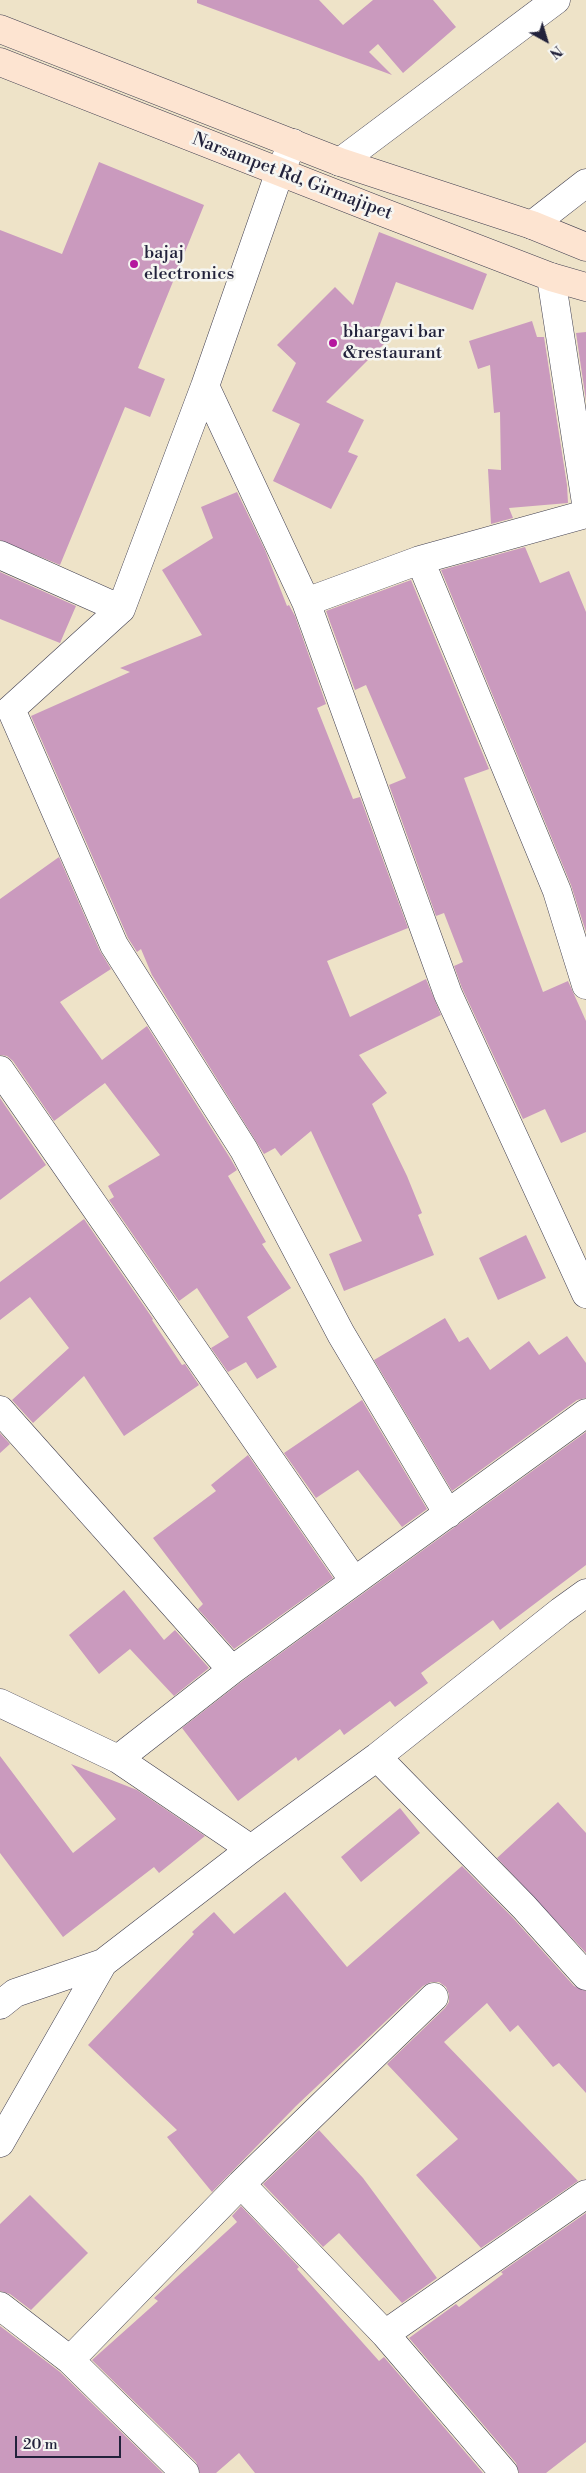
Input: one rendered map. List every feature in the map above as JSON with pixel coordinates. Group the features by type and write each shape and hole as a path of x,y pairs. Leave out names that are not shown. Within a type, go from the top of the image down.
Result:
{"main road":[{"name":"Narsampet Rd, Girmajipet","path":"0,29 340,162 532,225 586,247"},
{"name":"Narsampet Rd, Girmajipet","path":"0,62 160,126 551,276 586,287"}],"street":[{"path":"340,162 556,0"},
{"path":"294,143 280,171 205,386 121,609 5,707 114,945 244,1150 341,1334 448,1514"},
{"path":"532,225 586,183"},
{"path":"551,276 586,503"},
{"path":"205,386 306,602 448,994 586,1294"},
{"path":"306,602 420,560 586,514"},
{"path":"0,555 121,609"},
{"path":"420,560 557,891 586,984"},
{"path":"0,1070 354,1581"},
{"path":"0,1410 232,1670"},
{"path":"118,1758 232,1670 586,1413"},
{"path":"0,2005 15,1993 103,1963 251,1849 377,1757 586,1593"},
{"path":"0,1703 118,1758 251,1849"},
{"path":"377,1757 524,1907 586,1976"},
{"path":"0,2143 103,1963"},
{"path":"70,2360 241,2184 434,1997"},
{"path":"241,2184 385,2334 504,2473"},
{"path":"385,2334 586,2194"},
{"path":"0,2306 70,2360 185,2473"}],"building":[{"path":"197,0 319,0 343,25 373,0 433,0 456,27 403,73 378,44 369,52 392,75 197,3"},
{"path":"99,162 204,205 138,368 165,379 150,417 125,407 60,565 0,540 0,230 62,254"},
{"path":"379,232 487,274 473,310 396,282 378,330 388,340 326,402 364,420 348,452 358,456 331,509 273,481 300,424 272,411 296,363 277,345 335,287 353,305"},
{"path":"532,321 537,337 544,337 567,485 568,503 509,508 513,518 491,524 488,469 501,470 500,412 494,413 490,365 478,369 469,341"},
{"path":"586,332 586,401 576,333"},
{"path":"237,492 265,550 287,606 289,605 295,616 326,704 317,708 353,799 360,797 408,928 327,961 350,1017 426,979 441,1015 359,1055 387,1093 372,1104 407,1176 422,1213 418,1215 434,1255 344,1291 329,1254 362,1241 311,1131 281,1156 275,1148 264,1154 152,975 141,949 137,952 128,938 31,716 130,672 120,668 202,635 162,570 213,538 201,507"},
{"path":"525,547 540,583 569,571 586,612 586,932 571,885 441,570"},
{"path":"0,572 76,606 60,643 0,619"},
{"path":"411,580 489,769 464,778 543,992 568,981 586,1021 586,1132 561,1143 545,1109 523,1119 462,988 454,966 463,962 444,913 436,916 389,785 406,778 366,685 355,690 326,611"},
{"path":"59,857 100,951 111,969 60,1002 102,1060 147,1026 237,1170 228,1176 266,1242 262,1244 291,1288 247,1317 277,1367 257,1379 246,1362 228,1372 211,1348 229,1337 197,1288 179,1301 109,1200 114,1197 108,1186 160,1155 105,1083 54,1121 13,1061 7,1056 0,1055 0,899"},
{"path":"0,1098 46,1165 0,1200"},
{"path":"84,1219 153,1319 182,1365 185,1364 199,1385 124,1436 84,1376 33,1423 12,1400 69,1348 30,1297 0,1320 0,1282"},
{"path":"526,1235 546,1278 498,1300 479,1258"},
{"path":"445,1318 459,1342 468,1337 490,1370 529,1341 539,1355 567,1336 586,1363 586,1398 577,1400 452,1491 374,1360"},
{"path":"362,1400 427,1509 402,1527 358,1470 316,1498 284,1453"},
{"path":"586,1432 586,1565 500,1630 493,1620 421,1673 428,1683 395,1707 390,1701 344,1735 340,1729 298,1761 296,1757 238,1801 182,1728 241,1682"},
{"path":"0,1433 10,1444 0,1453"},
{"path":"248,1455 333,1578 234,1649 198,1609 203,1604 153,1538 216,1491 211,1485"},
{"path":"124,1590 164,1640 175,1630 209,1668 174,1696 130,1649 99,1674 69,1635"},
{"path":"0,1756 73,1853 116,1819 71,1764 137,1790 205,1836 159,1873 154,1867 63,1937 0,1853"},
{"path":"558,1802 586,1833 586,1953 497,1858"},
{"path":"400,1808 420,1833 361,1882 341,1857"},
{"path":"462,1866 513,1918 574,1986 586,1991 586,2093 559,2063 553,2067 518,2025 510,2032 487,2003 444,2042 578,2181 481,2248 416,2175 458,2139 387,2064 449,2002 449,1994 446,1987 439,1982 431,1982 423,1986 296,2106 212,2192 167,2137 177,2130 88,2045 194,1934 192,1932 214,1912 234,1934 285,1892 347,1967"},
{"path":"319,2130 363,2178 437,2278 402,2303 339,2233 323,2247 263,2184"},
{"path":"30,2195 88,2253 31,2310 10,2294 0,2291 0,2224"},
{"path":"241,2206 299,2267 297,2269 379,2361 384,2357 483,2473 255,2473 239,2453 216,2473 200,2473 196,2462 92,2360 158,2301 154,2298 237,2222 232,2216"},
{"path":"586,2213 586,2442 546,2473 519,2473 516,2463 409,2338 456,2304 459,2307 503,2274 501,2272"},
{"path":"0,2326 60,2372 163,2473 0,2473"}],"place":[{"name":"bajaj electronics","path":"134,264"},
{"name":"bhargavi bar &restaurant","path":"333,343"}]}
